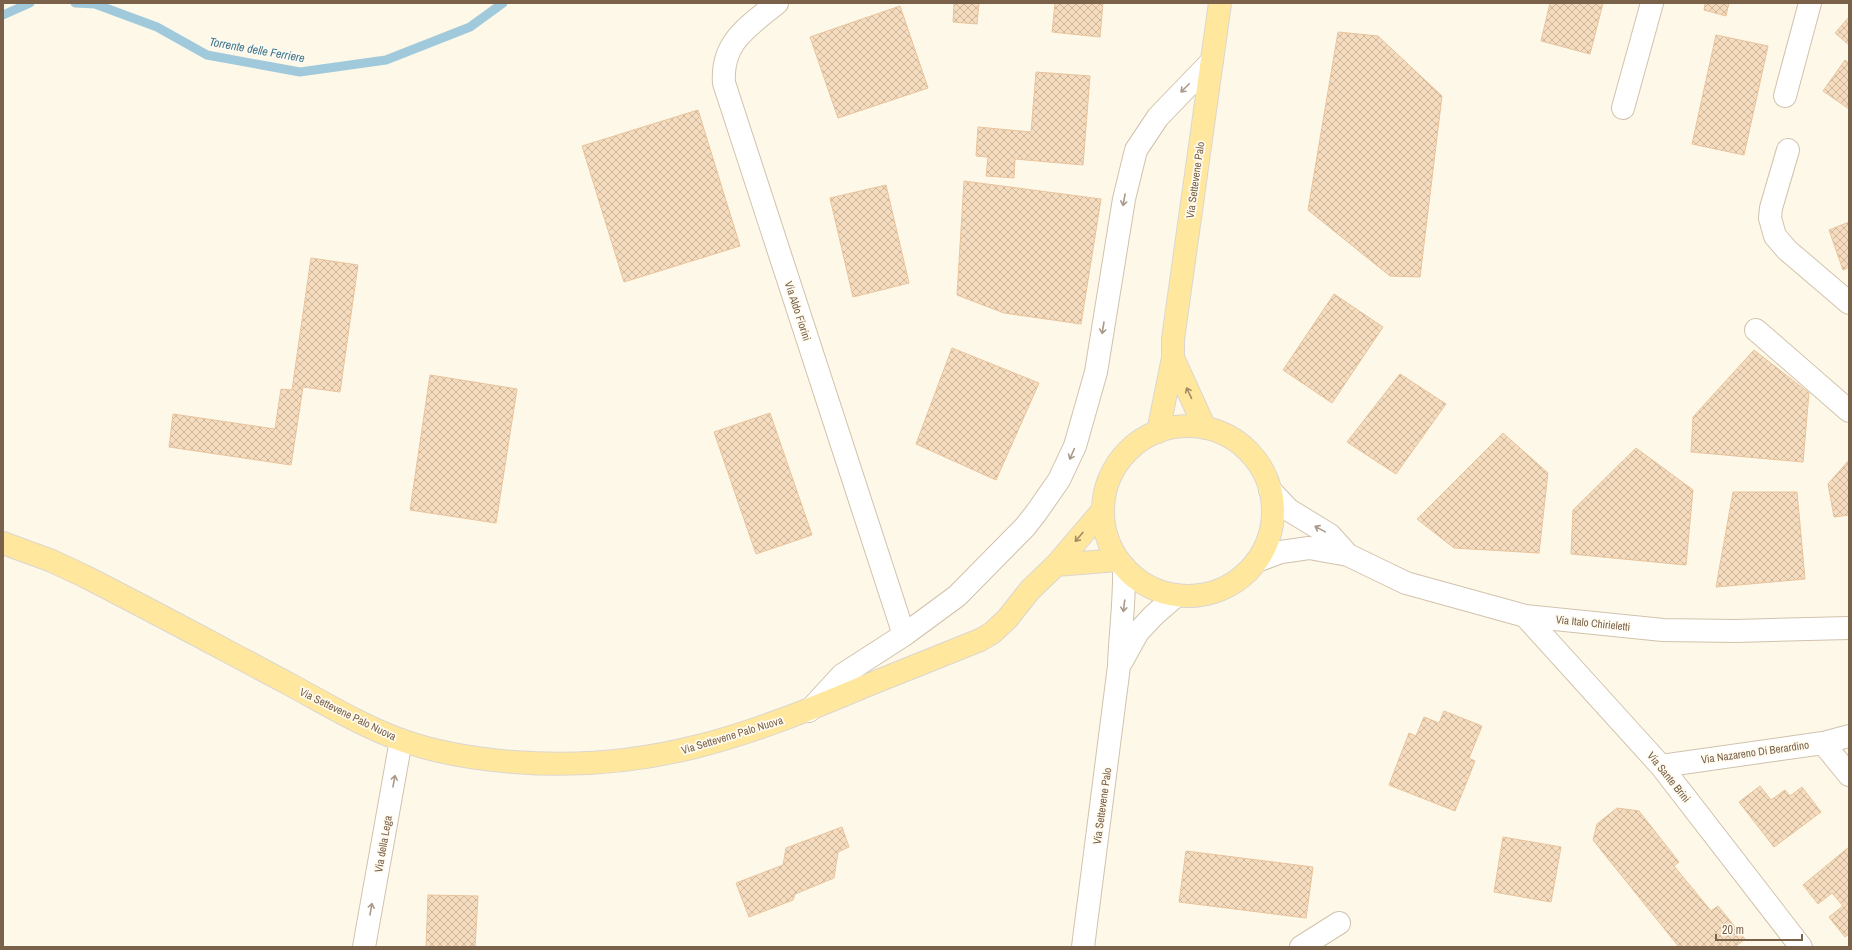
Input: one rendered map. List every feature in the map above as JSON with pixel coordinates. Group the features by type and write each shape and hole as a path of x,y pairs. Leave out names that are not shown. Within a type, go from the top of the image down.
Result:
{"main road":[{"name":"Via Settevene Palo","path":"1173,358 1173,339 1220,3"},
{"path":"1173,358 1205,428"},
{"path":"1158,432 1173,358"},
{"path":"1180,427 1205,428 1228,436 1248,451 1263,472 1270,490 1273,513 1268,538 1257,561 1241,578 1216,592 1197,596 1176,596 1156,590 1144,584 1121,564 1110,547 1106,533 1103,510 1107,485 1113,471 1120,461 1139,442 1158,432 1180,427"},
{"name":"Via Settevene Palo Nuova","path":"3,543 46,559 84,576 353,718 401,740 448,753 498,761 555,764 609,762 651,757 701,747 809,711 980,640 992,633 1007,619 1030,590 1056,565 1103,510"},
{"path":"1056,565 1121,564"}],"street":[{"name":"Via Aldo Fiorini","path":"777,3 744,31 732,44 724,63 724,83 904,635"},
{"path":"1623,108 1652,3"},
{"path":"1785,96 1810,3"},
{"path":"809,711 842,675 904,635 957,596 1025,527 1059,480 1075,446 1096,372 1124,199 1136,150 1158,117 1212,61"},
{"path":"1788,150 1771,208 1770,218 1776,236 1787,250 1849,303"},
{"path":"1756,330 1849,411"},
{"path":"1270,490 1289,510 1330,535 1348,555"},
{"path":"1257,561 1281,552 1309,548 1348,555"},
{"name":"Via Italo Chirieletti","path":"1348,555 1406,583 1525,616 1663,630 1735,631 1849,628"},
{"name":"Via Settevene Palo","path":"1083,947 1119,666 1121,621 1125,596 1121,564"},
{"path":"1119,666 1138,632 1154,614 1176,596"},
{"name":"Via Sante Brini","path":"1525,616 1661,766 1801,947"},
{"name":"Via Nazareno Di Berardino","path":"1661,766 1823,742 1849,736"},
{"name":"Via della Lega","path":"364,947 401,740"},
{"path":"1823,742 1849,775"},
{"path":"1301,947 1339,923"}],"building":[{"path":"954,3 979,3 977,24 953,22"},
{"path":"1055,3 1103,3 1100,37 1052,32"},
{"path":"1550,3 1603,3 1590,54 1541,41"},
{"path":"1705,3 1729,3 1726,16 1704,10"},
{"path":"900,6 928,88 838,118 810,37"},
{"path":"1849,17 1849,45 1835,33"},
{"path":"1338,32 1378,36 1442,96 1420,277 1390,276 1308,210"},
{"path":"1716,35 1768,46 1744,155 1692,144"},
{"path":"1845,60 1849,63 1849,109 1823,91"},
{"path":"1036,72 1090,76 1083,165 1015,159 1014,178 986,176 988,157 976,156 978,127 1031,132"},
{"path":"698,110 740,246 624,282 582,146"},
{"path":"964,181 1101,199 1081,324 1004,313 957,295"},
{"path":"886,185 909,283 853,297 830,198"},
{"path":"1849,222 1849,267 1843,270 1829,230"},
{"path":"311,258 358,265 340,392 303,387 291,465 169,447 173,414 275,429 281,389 292,390"},
{"path":"1334,294 1383,327 1332,403 1283,370"},
{"path":"952,348 1039,383 996,480 916,444"},
{"path":"1754,350 1809,393 1803,462 1691,452 1693,417"},
{"path":"1400,374 1446,404 1396,474 1347,442"},
{"path":"430,375 517,389 496,523 410,510"},
{"path":"770,413 812,535 756,554 714,432"},
{"path":"1503,433 1548,473 1539,553 1454,548 1417,519"},
{"path":"1636,448 1693,490 1686,565 1571,554 1573,510"},
{"path":"1849,460 1849,515 1834,517 1828,484"},
{"path":"1733,492 1797,492 1805,579 1716,587"},
{"path":"1444,711 1482,726 1469,758 1475,761 1455,811 1389,785 1409,733 1416,736 1424,717 1439,723"},
{"path":"1760,786 1771,800 1785,790 1790,796 1802,787 1821,812 1774,847 1739,802"},
{"path":"1617,808 1639,811 1679,862 1674,866 1711,911 1718,906 1745,939 1735,947 1679,947 1593,840 1597,824"},
{"path":"842,827 849,847 838,852 834,878 795,894 793,900 749,917 736,883 783,865 786,848"},
{"path":"1503,837 1561,847 1551,902 1494,892"},
{"path":"1849,847 1849,934 1845,937 1829,917 1843,906 1832,893 1818,904 1803,885"},
{"path":"1186,851 1313,867 1306,918 1179,902"},
{"path":"428,895 478,896 475,947 426,947"}],"waterway":[{"name":"Torrente delle Ferriere","path":"3,15 30,3"},
{"name":"Torrente delle Ferriere","path":"75,3 95,4 157,27 207,55 300,72 386,60 470,27 503,3"}]}
